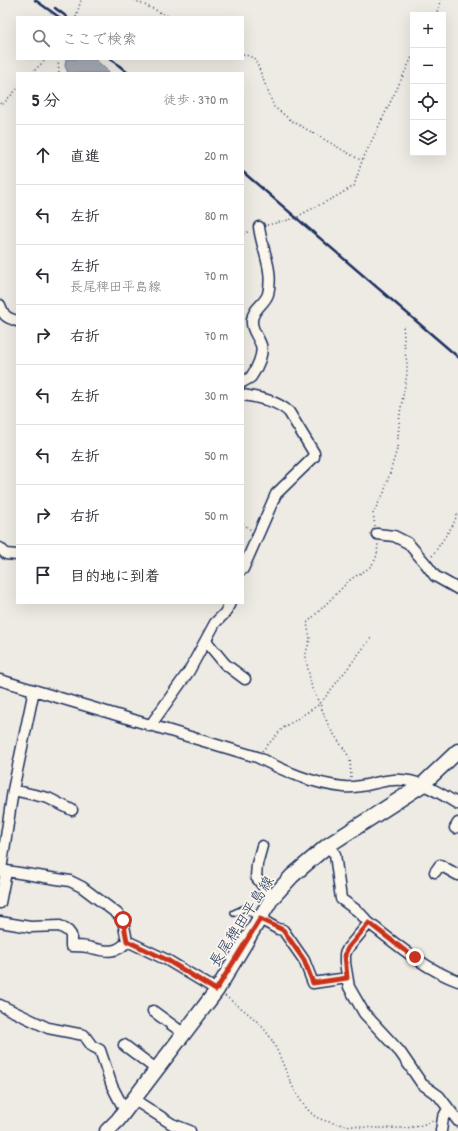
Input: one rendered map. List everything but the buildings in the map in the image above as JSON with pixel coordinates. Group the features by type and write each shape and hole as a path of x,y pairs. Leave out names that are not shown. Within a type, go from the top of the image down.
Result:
{"main road":[{"name":"長尾稗田平島線","path":"107,1131 125,1111 216,990 272,898 292,876 327,846 422,784 458,751"}],"street":[{"path":"244,381 251,377 262,355 261,345 253,330 252,318 257,308 266,298 270,282 269,264 263,247 259,227"},
{"path":"1,312 8,318 16,321"},
{"path":"244,395 271,401 289,412 314,453 314,457 276,494 244,567"},
{"path":"377,534 394,536 408,543 435,576 458,589"},
{"path":"0,548 6,554 16,556"},
{"path":"150,726 189,671 227,605"},
{"path":"206,641 225,664 245,679"},
{"path":"0,680 257,757 284,771 326,784 353,787 366,786 392,780 406,780 422,784 440,792 458,804"},
{"path":"0,903 2,870 13,790 34,690"},
{"path":"13,790 48,798 72,810"},
{"path":"262,846 257,864 256,877 272,898"},
{"path":"327,846 335,854 341,899 359,912 369,923 404,950 449,978 458,981"},
{"path":"440,865 458,875"},
{"path":"0,922 30,927 60,926 71,935 72,946 111,952 124,946 127,941 123,920 119,915 82,887 70,881 2,870"},
{"path":"260,919 283,930 304,960 313,983 347,978"},
{"path":"369,923 348,948 345,954 349,987 364,1012 400,1052 422,1084 439,1096 446,1113 458,1121"},
{"path":"127,941 167,960 216,990"},
{"path":"0,1005 48,1028 84,1035 92,1046 100,1050 112,1086 125,1111"},
{"path":"153,1011 183,1033"},
{"path":"124,1045 156,1069"},
{"path":"133,1099 172,1124 190,1131"},
{"path":"441,1131 446,1113"}],"lane":[{"path":"234,913 245,908 260,919"}],"path":[{"path":"76,16 81,0"},
{"path":"134,0 168,16"},
{"path":"437,12 440,0"},
{"path":"244,54 254,58 274,107 292,121 362,161"},
{"path":"33,72 45,60"},
{"path":"58,60 59,72"},
{"path":"244,234 259,227 297,218 354,186 362,161 410,61"},
{"path":"0,103 2,105 16,90"},
{"path":"353,787 351,780 350,758 329,727 312,689 306,659 310,638 307,623 351,579 369,568 377,555 377,534 373,513 384,493 395,459 400,413 407,374 403,324"},
{"path":"426,564 453,525 458,512"},
{"path":"257,757 283,728 320,704 371,638"},
{"path":"216,990 257,1021 270,1037 298,1097 316,1117 323,1120 367,1128 414,1127 446,1113"}],"shaded area":[{"path":"66,60 96,60 109,72 68,72 65,66"}],"railway":[{"path":"35,0 58,16"},
{"path":"55,8 66,16"},
{"path":"112,60 127,72"},
{"path":"244,173 458,357"}],"route":[{"path":"123,920 127,941 167,960 216,990 260,919 278,929 283,930 304,960 313,983 347,978 345,954 348,948 369,923 415,957"}]}
